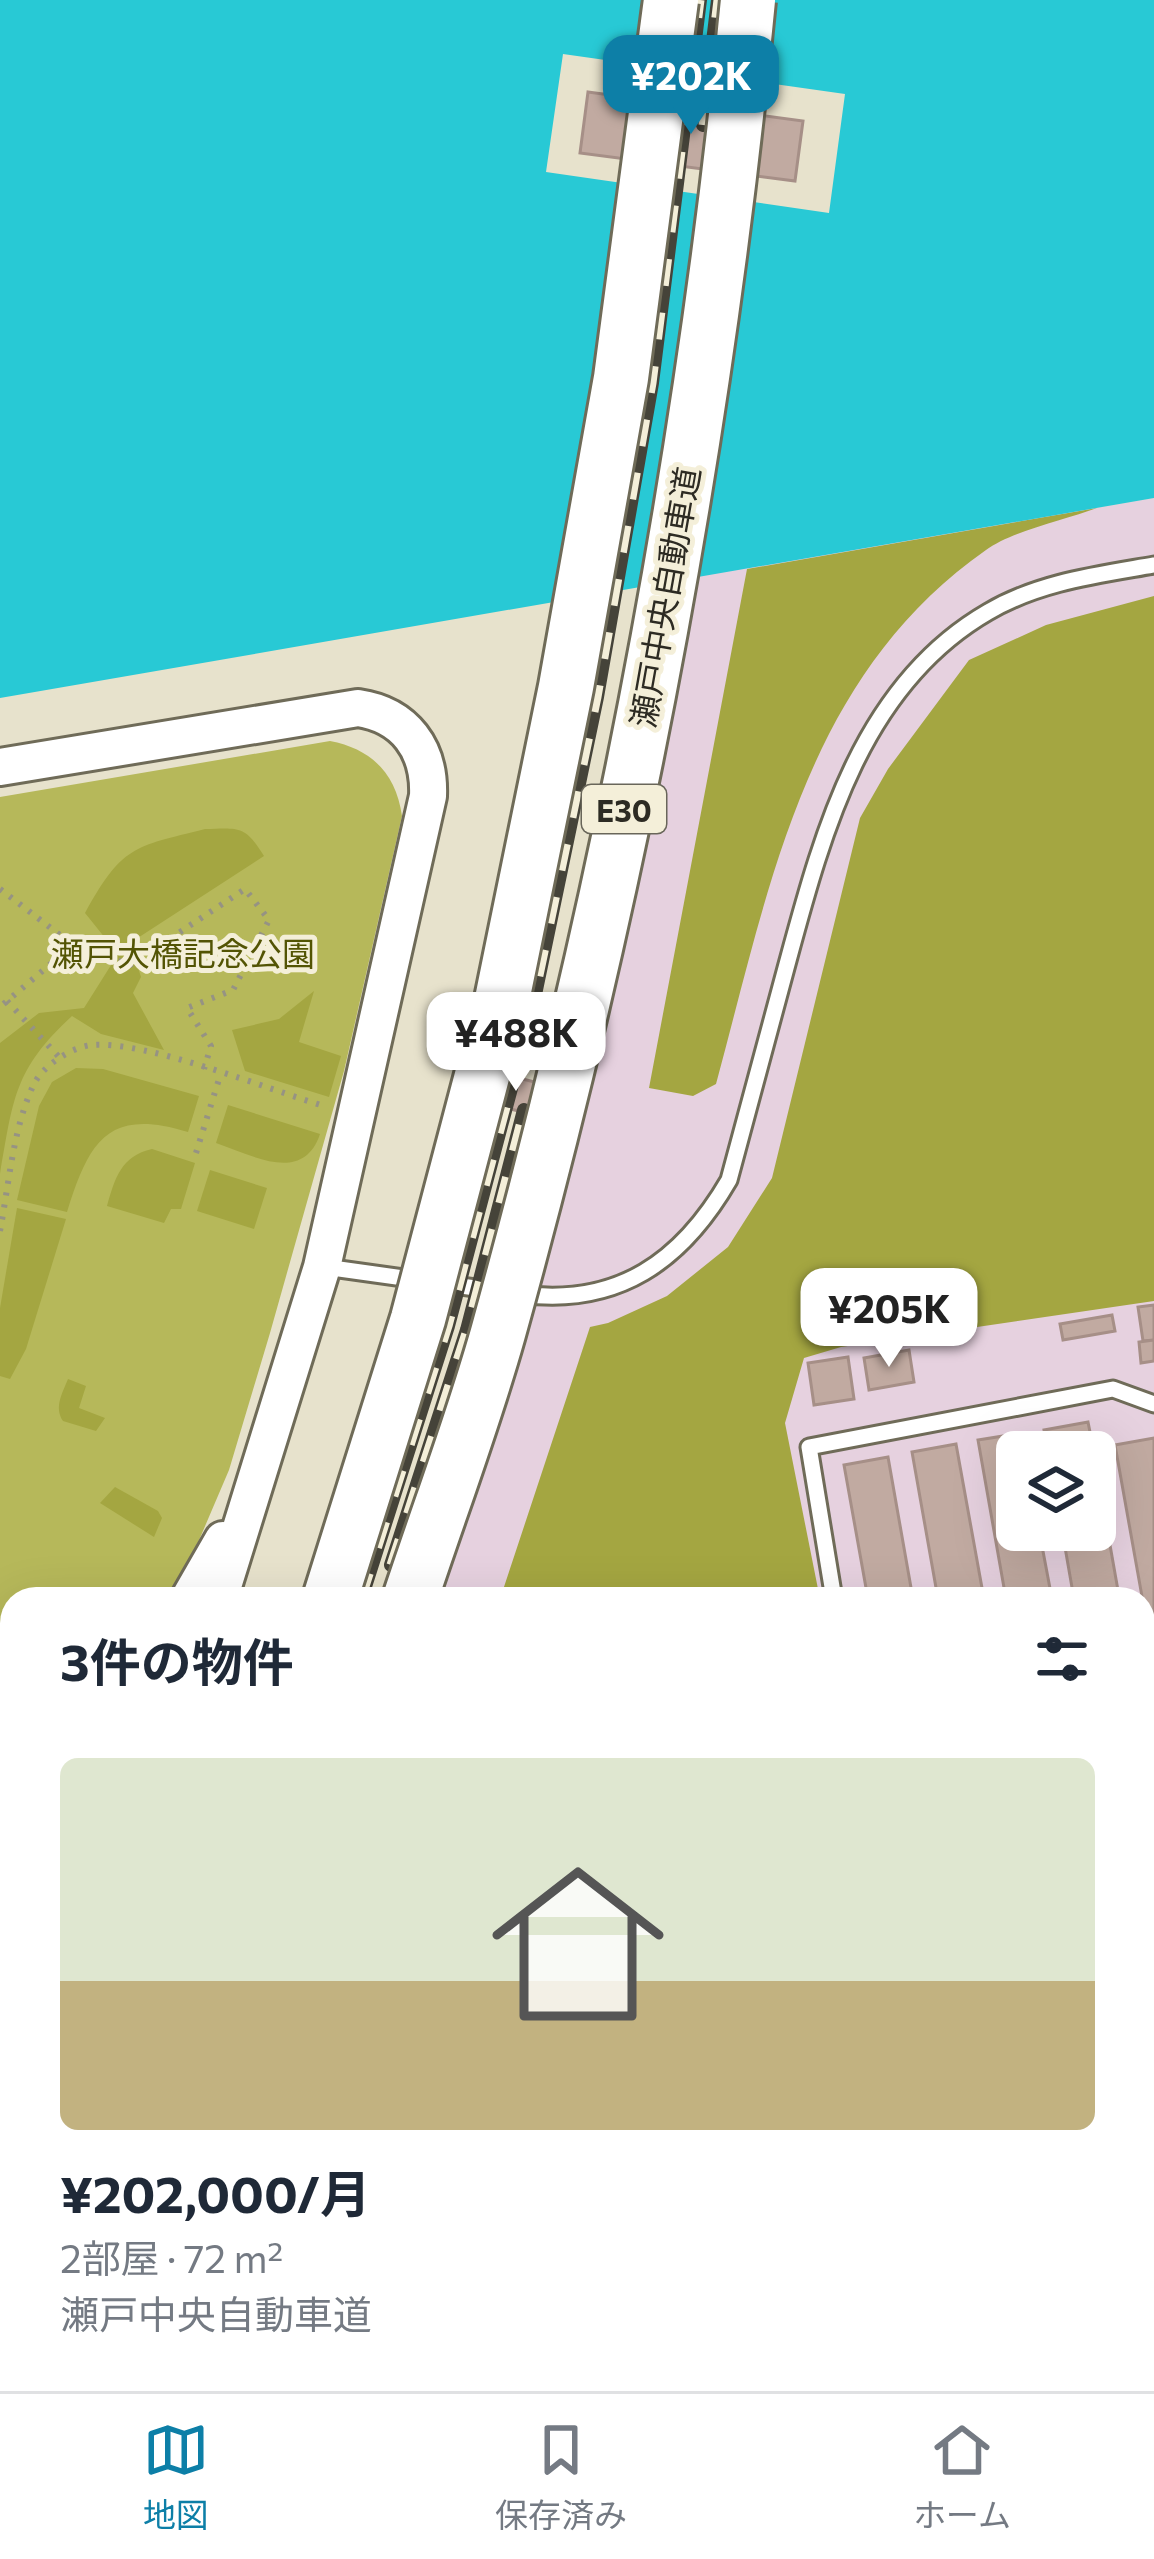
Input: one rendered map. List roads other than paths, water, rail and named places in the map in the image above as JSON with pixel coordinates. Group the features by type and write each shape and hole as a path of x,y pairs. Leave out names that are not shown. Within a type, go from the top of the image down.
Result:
{"highway":[{"name":"E30","path":"335,1587 418,1319 502,1000 622,378 671,0"},
{"name":"瀬戸中央自動車道","path":"414,1587 496,1337 580,1018 645,711 701,388 748,0"}],"street":[{"path":"0,767 344,708 372,710 404,726 425,757 428,796 322,1267 222,1587"},
{"path":"196,1587 247,1499"}],"lane":[{"path":"322,1267 552,1299 622,1283 677,1250 709,1214 729,1180 816,855 843,785 875,722 944,642 986,613 1025,592 1154,565"},
{"path":"831,1587 809,1447 1113,1389 1154,1404"}],"water":[{"path":"0,0 1154,0 1154,498 0,698","holes":["563,54 845,94 829,213 546,172"]}],"railway":[{"path":"365,1587 448,1326 532,1009 597,697 652,383 700,0"},
{"path":"703,125 718,0"},
{"path":"391,1565 467,1330 524,1110"}],"park label":[{"name":"瀬戸大橋記念公園","path":"183,952"}]}
